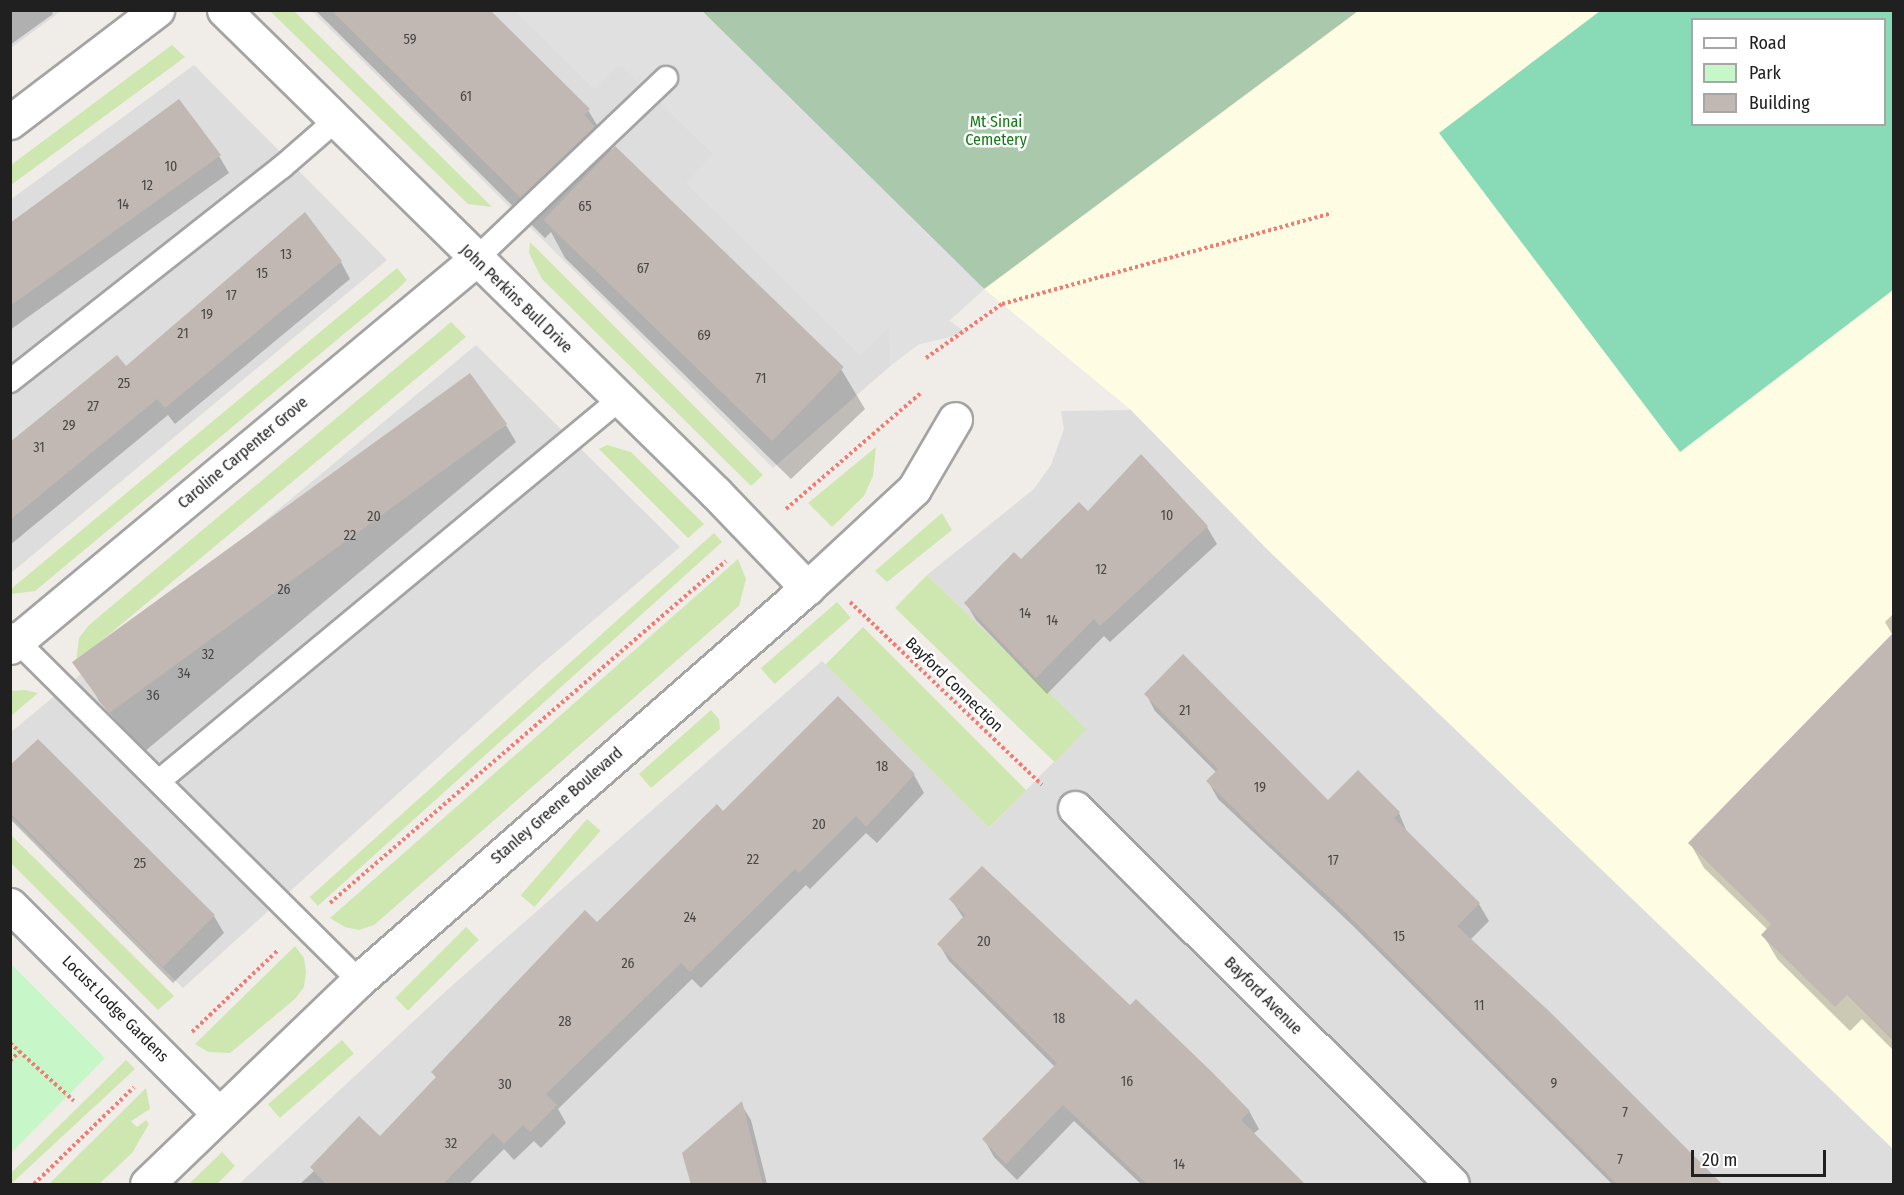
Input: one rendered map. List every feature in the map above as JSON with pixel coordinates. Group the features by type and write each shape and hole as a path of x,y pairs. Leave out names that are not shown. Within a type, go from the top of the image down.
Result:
{"street":[{"path":"10,122 157,10"},
{"name":"John Perkins Bull Drive","path":"224,10 475,260 814,581"},
{"name":"Caroline Carpenter Grove","path":"13,641 475,260"},
{"name":"Stanley Greene Boulevard","path":"147,1185 218,1113 359,980 814,581 914,489 955,419"},
{"name":"Bayford Avenue","path":"1075,808 1452,1185"},
{"name":"Locust Lodge Gardens","path":"10,905 218,1113"}],"lane":[{"path":"475,260 666,78"},
{"path":"10,381 282,167 334,120"},
{"path":"159,781 620,399"},
{"path":"13,641 159,781 359,980"}],"path":[{"path":"926,358 1002,304 1332,213"},
{"path":"778,516 928,387"},
{"path":"34,1185 304,925 735,553"},
{"name":"Bayford Connection","path":"814,581 1036,781 1075,808"},
{"path":"10,1043 74,1101"},
{"path":"10,1061 19,1052"}],"shaded area":[{"path":"11,10 61,10 61,11 11,48"},
{"path":"312,11 702,11 984,289 949,321 967,333 919,344 903,355 773,468"},
{"path":"515,11 702,11 984,289 949,321 967,333 919,344 890,366 889,328 860,355 686,183 713,154 622,67 617,66 594,89"},
{"path":"1358,11 1893,11 1893,1149 1267,549 1131,410 984,289"},
{"path":"194,65 387,260 11,573 10,200"},
{"path":"476,345 680,547 538,667 183,988 11,817 10,733"},
{"path":"1131,410 1267,549 1894,1149 1893,1184 239,1184 446,991 822,661 989,828 1086,729 927,575 1034,489 1051,465 1064,429 1061,411"}],"green space":[{"path":"270,11 294,11 492,207 468,204"},
{"name":"Mt Sinai Cemetery","path":"702,11 1358,11 984,289"},
{"path":"1600,11 1893,11 1893,290 1680,452 1439,133"},
{"path":"172,45 185,57 11,185 11,165"},
{"path":"530,242 763,475 751,486 542,279 529,253"},
{"path":"397,268 407,280 398,289 35,591 11,594 11,589"},
{"path":"451,322 466,337 76,662 79,638 89,625"},
{"path":"607,445 631,452 704,524 688,538 599,449"},
{"path":"876,447 873,476 864,496 832,527 808,503"},
{"path":"942,513 952,530 887,582 875,571"},
{"path":"714,533 722,542 318,906 310,897"},
{"path":"738,559 746,579 739,606 374,925 359,930 345,927 330,918"},
{"path":"927,575 1087,729 1055,762 895,608"},
{"path":"837,602 851,618 775,684 761,668"},
{"path":"863,627 1026,790 989,828 826,664"},
{"path":"25,690 38,693 11,716 11,691"},
{"path":"711,710 719,719 720,729 651,788 639,774"},
{"path":"587,819 601,831 534,907 521,895"},
{"path":"11,835 174,996 158,1010 11,863"},
{"path":"466,927 479,940 408,1010 395,998"},
{"path":"295,946 304,958 306,972 304,987 295,999 230,1053 208,1052 195,1044"},
{"path":"11,964 105,1058 10,1153"},
{"path":"342,1040 354,1054 280,1118 268,1104"},
{"path":"126,1060 135,1069 11,1184 11,1173"},
{"path":"146,1088 150,1109 131,1121 137,1127 146,1120 149,1124 132,1153 99,1184 49,1184"},
{"path":"222,1152 235,1166 217,1184 189,1184"}],"building":[{"path":"331,10 490,10 590,109 584,115 595,127 521,198"},
{"path":"179,99 221,155 10,306 10,223"},
{"path":"615,146 844,367 772,441 543,220"},
{"path":"305,212 342,261 165,408 157,399 10,520 10,442 117,355 126,366"},
{"path":"470,373 507,424 109,713 72,662"},
{"path":"1141,454 1208,526 1100,626 1094,619 1036,678 964,603 1014,552 1021,559 1079,502 1088,511"},
{"path":"1893,633 1893,1041 1847,995 1835,1007 1761,935 1771,924 1688,843"},
{"path":"1183,654 1328,800 1358,770 1400,812 1394,818 1480,903 1457,926 1550,1012 1723,1185 1618,1185 1340,907 1206,781 1218,769 1144,694"},
{"path":"838,696 915,774 866,827 856,816 799,873 795,869 690,972 681,963 546,1094 557,1105 530,1132 523,1125 504,1144 493,1133 442,1185 327,1185 310,1167 359,1116 380,1136 436,1077 431,1072 585,910 597,922 717,804 723,811"},
{"path":"38,739 215,915 163,967 10,813 10,765"},
{"path":"982,866 1130,1005 1136,999 1213,1073 1250,1111 1241,1120 1306,1185 1148,1185 1063,1105 1006,1164 982,1139 1057,1063 937,944 965,915 949,899"},
{"path":"742,1101 763,1185 691,1185 682,1153"}]}
